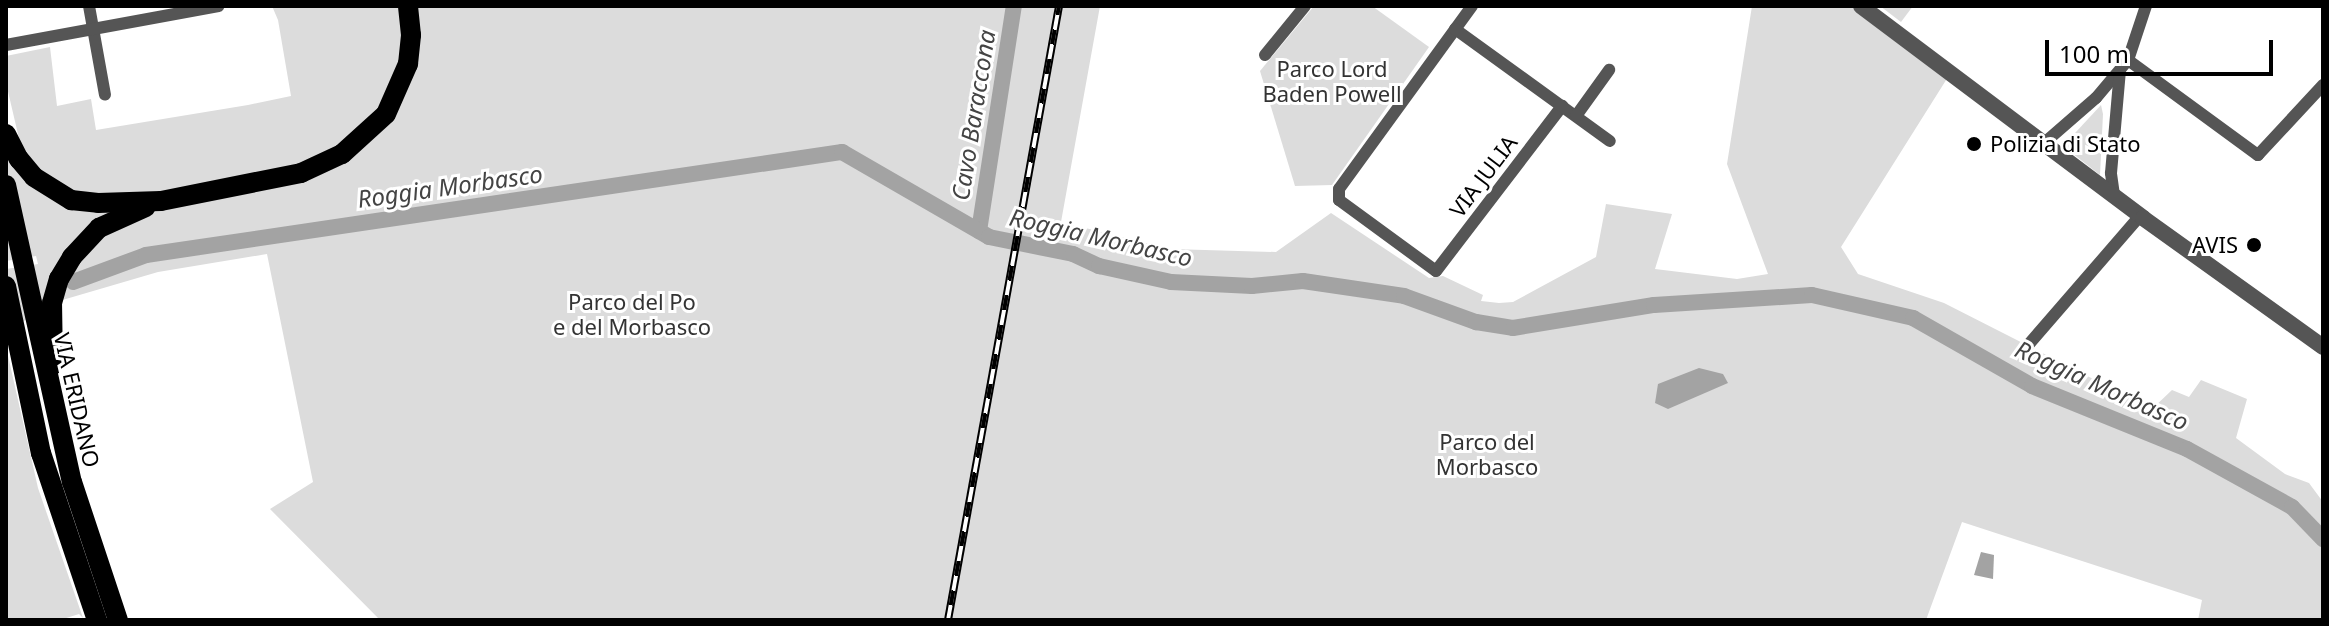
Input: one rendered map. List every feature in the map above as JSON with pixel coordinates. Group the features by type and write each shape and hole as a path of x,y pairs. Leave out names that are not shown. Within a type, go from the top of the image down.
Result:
{"main road":[{"path":"6,134 34,177 71,200 98,203 161,201 301,173 342,154 386,114 408,64 411,35 408,6"},
{"name":"VIA ERIDANO","path":"6,185 55,413 83,521 118,620"},
{"path":"55,413 52,303 59,279 72,257 99,228 161,201"},
{"name":"VIA ERIDANO","path":"6,286 41,453 97,620"},
{"path":"6,353 41,453"}],"street":[{"path":"89,6 105,95"},
{"path":"6,45 218,6"},
{"path":"1265,55 1305,6"},
{"path":"1472,6 1455,29 1610,141"},
{"path":"1861,6 2140,216 2323,347"},
{"path":"2114,195 2111,171 2124,66 2146,6"},
{"name":"VIA JULIA","path":"1455,29 1339,189 1339,200 1436,271 1562,106"},
{"path":"2043,144 2096,98 2124,66"},
{"path":"2124,66 2258,155 2323,85"},
{"path":"1576,116 1609,70"},
{"path":"2029,344 2140,216"}],"green space":[{"name":"Parco del Po e del Morbasco","path":"272,6 1100,6 1061,222 1171,249 1276,252 1331,213 1429,278 1443,276 1483,295 1481,301 1499,303 1513,302 1596,257 1606,204 1672,214 1655,269 1737,279 1768,274 1727,164 1752,6 1855,6 1948,77 1841,247 1858,274 1944,303 2152,409 2172,390 2189,397 2201,380 2247,399 2236,438 2285,474 2309,483 2323,502 2323,620 2198,620 2202,600 1962,522 1926,620 380,620 270,509 313,482 267,254 158,272 59,301 6,331 6,269 38,264 36,256 6,261 6,157 19,155 21,147 6,83 6,56 50,47 57,106 91,99 96,130 248,105 291,96 278,20"},
{"name":"Parco Lord Baden Powell","path":"1314,6 1372,6 1429,47 1332,185 1295,186 1260,71"},
{"path":"1880,6 1913,6 1901,22"},
{"path":"2101,105 2103,114 2100,175 2063,146"},
{"path":"6,347 38,488 83,618 79,614 60,620 6,620"}],"shaded area":[{"path":"1699,368 1723,374 1728,383 1668,409 1655,403 1658,384"},
{"path":"1981,552 1994,555 1993,579 1974,575"}],"waterway":[{"name":"Cavo Baraccona","path":"979,231 1014,6"},
{"name":"Roggia Morbasco","path":"73,282 146,255 842,152 989,237 1073,254 1099,266 1171,282 1252,286 1303,281 1404,296 1476,322 1513,328 1654,305 1812,295 1913,318 2032,386 2187,449 2292,507 2323,539"}],"railway":[{"path":"948,620 1059,6"}],"place":[{"name":"Polizia di Stato","path":"1974,144"},
{"name":"AVIS","path":"2254,245"}],"park label":[{"name":"Parco del Morbasco","path":"1487,454"}]}
